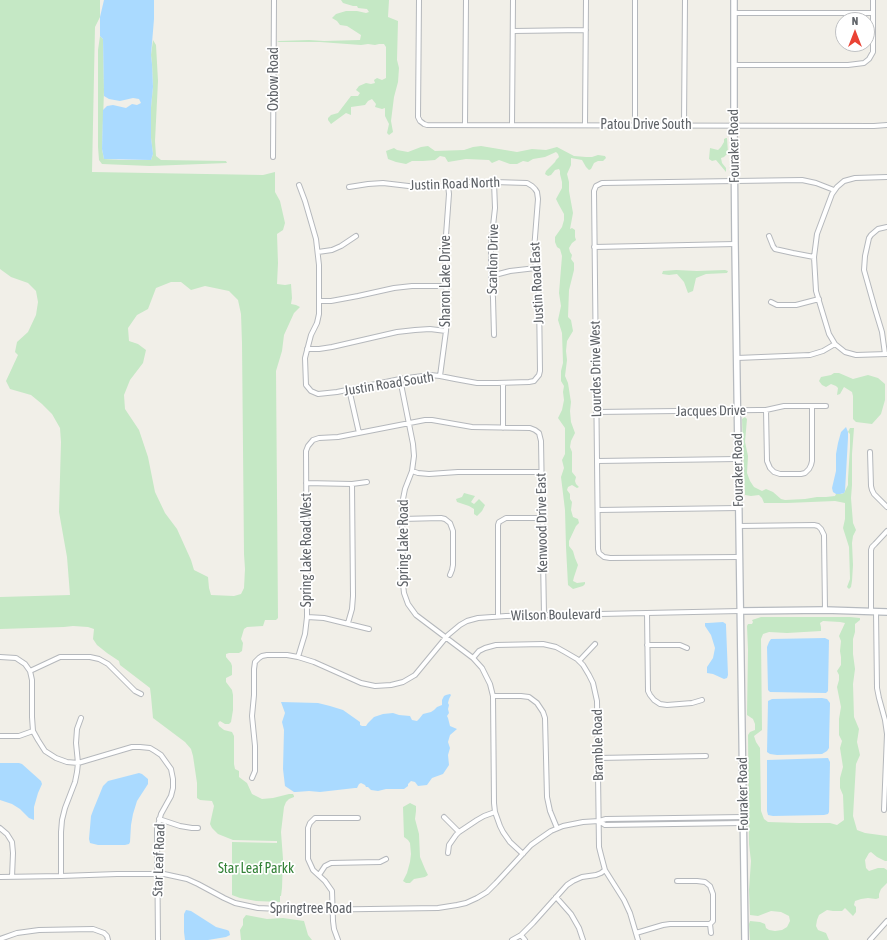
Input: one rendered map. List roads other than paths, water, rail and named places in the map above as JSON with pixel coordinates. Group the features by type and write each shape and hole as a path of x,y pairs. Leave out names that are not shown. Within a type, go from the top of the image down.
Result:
{"main road":[{"name":"Fouraker Road","path":"734,0 738,508 745,940"},
{"name":"Wilson Boulevard","path":"740,611 825,610 887,612"}],"street":[{"name":"Oxbow Road","path":"273,157 274,0"},
{"name":"Patou Drive South","path":"419,0 418,116 420,121 427,125 887,125"},
{"path":"465,125 466,0"},
{"path":"512,125 513,0"},
{"path":"585,125 586,0"},
{"path":"635,0 635,125"},
{"path":"684,126 685,0"},
{"path":"873,0 873,12"},
{"path":"734,13 835,13"},
{"path":"513,31 586,30"},
{"path":"734,65 862,64 869,60 873,52"},
{"path":"887,177 855,178 841,183 832,194 817,234 814,257 815,279 819,299 829,334 835,344 850,354 886,354 882,332 864,270 869,238 873,232 887,227"},
{"path":"735,181 802,180 816,183 834,190"},
{"name":"Lourdes Drive West","path":"735,181 600,184 596,186 593,193 599,552 602,556 610,558 739,557"},
{"name":"Justin Road North","path":"350,187 383,183 417,187 469,182 494,182 527,183 535,189"},
{"name":"Scanlon Drive","path":"494,182 495,208 491,244 494,335"},
{"path":"299,184 316,238 318,252 319,314 307,348 319,349 332,347 397,332 415,330 446,331"},
{"name":"Sharon Lake Drive","path":"440,376 446,331 445,249 449,194 448,185"},
{"name":"Justin Road East","path":"535,189 538,199 534,250 540,321 540,371 537,377"},
{"path":"318,252 332,250 356,236"},
{"path":"769,236 775,249 814,257"},
{"path":"594,247 735,244"},
{"path":"491,276 510,271 536,268"},
{"path":"320,302 394,288 412,286 446,286"},
{"path":"771,302 777,305 796,305 819,299"},
{"path":"737,358 810,355 823,351 835,344"},
{"name":"Justin Road South","path":"307,348 305,366 306,385 310,390 318,394 421,376 440,376 467,382 488,383 529,382 534,381 537,377"},
{"name":"Spring Lake Road","path":"400,379 414,456 412,471 403,499 402,584 404,593 408,604 416,615 473,658 484,671 490,684 493,696 495,812 503,832 510,842 523,854"},
{"path":"349,389 359,433 425,420 432,420 459,426 503,428 503,383"},
{"name":"Jacques Drive","path":"596,412 738,411 766,410 784,406 826,406"},
{"path":"766,410 767,461 770,468 774,472 780,474 801,474 805,473 810,467 812,461 812,406"},
{"name":"Kenwood Drive East","path":"503,428 530,428 537,432 541,439 544,615"},
{"name":"Spring Lake Road West","path":"298,657 305,634 307,617 306,451 310,442 315,439 359,433"},
{"path":"870,452 870,486 874,494 887,507"},
{"path":"597,461 738,459"},
{"path":"412,471 429,474 458,472 542,472"},
{"path":"306,483 352,484 367,482"},
{"path":"348,623 353,602 352,484"},
{"path":"598,510 738,508"},
{"path":"402,519 441,518 450,523 453,531 453,558 450,575"},
{"path":"498,616 499,522 506,518 542,518"},
{"path":"739,526 814,525 820,527 824,533 825,610"},
{"path":"884,810 886,793 886,734 885,720 877,688 871,550 887,531"},
{"name":"Wilson Boulevard","path":"252,778 255,771 255,746 252,716 254,668 256,662 262,656 287,655 298,657 314,662 361,683 375,686 391,685 403,682 416,675 445,637 456,627 467,621 478,618 498,616 740,611"},
{"path":"647,613 648,691 650,695 660,704 692,703 702,700"},
{"path":"307,617 324,618 369,629"},
{"path":"579,661 594,644"},
{"name":"Bramble Road","path":"473,658 479,651 496,645 549,645 556,647 579,661 589,675 596,694 597,706 599,847 605,870 624,900 630,913 638,940"},
{"path":"647,645 680,646 687,648"},
{"path":"0,657 16,658 25,664 30,671 32,680 32,717 34,731 45,751 56,758 67,762 78,762"},
{"path":"30,671 60,657 90,657 99,659 108,664 135,691 142,694"},
{"path":"493,696 529,697 537,703 543,712 545,718 547,796 550,811 557,828"},
{"path":"61,876 62,820 77,772 77,729 81,718"},
{"path":"0,736 19,736 34,731"},
{"name":"Star Leaf Road","path":"78,762 140,746 150,748 155,751 165,760 171,769 173,788 171,796 159,819 157,829 158,940"},
{"path":"598,758 706,756"},
{"path":"448,853 449,845 459,832 484,816 495,812"},
{"path":"444,817 459,832"},
{"path":"338,940 332,921 332,891 326,881 313,870 308,859 308,825 315,818 358,818"},
{"path":"159,819 180,826 198,828"},
{"name":"Springtree Road","path":"0,877 164,874 187,879 224,898 246,906 266,909 438,908 466,903 477,898 493,886 542,836 557,828 573,823 606,819 743,820"},
{"path":"0,828 7,834 12,842 12,877"},
{"path":"319,875 325,866 331,863 380,862 386,859"},
{"path":"512,940 521,935 533,923 567,885 576,879 596,875 604,872 605,870"},
{"path":"677,881 705,882 710,886 713,894 713,921 710,924 711,933"},
{"path":"556,897 571,914 579,928 583,940"},
{"path":"870,940 887,921"},
{"path":"636,933 670,924 710,924"},
{"path":"0,939 17,933 39,930 93,930 104,933 108,940"},
{"path":"521,935 525,940"}],"water":[{"path":"104,0 154,0 151,55 153,87 151,107 151,138 153,154 151,160 104,159 102,149 103,110 107,106 113,105 126,108 132,104 137,105 141,103 139,99 133,98 120,101 109,99 104,96 103,39 100,36 100,17"},
{"path":"846,427 848,438 845,491 844,493 836,494 833,492 832,488 836,471 836,454 841,432"},
{"path":"723,622 726,624 728,675 727,678 724,679 707,673 707,667 713,658 715,648 711,635 705,626 705,623"},
{"path":"825,638 829,640 828,691 826,693 770,692 768,690 767,647 771,639"},
{"path":"450,694 448,703 449,713 447,716 450,726 457,729 450,735 448,742 450,748 448,755 449,765 443,774 432,778 427,785 418,786 415,782 411,781 404,789 386,789 378,791 371,790 361,783 357,788 320,792 294,792 285,786 283,769 284,730 282,722 285,713 281,702 318,703 330,706 343,710 360,722 360,725 366,726 374,717 393,713 410,716 412,720 417,721 423,714 431,712 442,705 444,696"},
{"path":"772,699 827,699 830,703 829,748 827,751 822,754 777,755 767,752 768,701"},
{"path":"828,758 830,762 828,814 768,815 767,760"},
{"path":"0,763 22,764 41,781 42,784 34,807 34,820 29,818 20,809 12,804 0,800"},
{"path":"139,773 148,779 148,784 137,801 133,814 129,844 98,845 90,843 91,816 103,786 108,781"},
{"path":"186,910 191,911 216,927 229,931 230,935 208,940 185,940 184,914"}],"park label":[{"name":"Star Leaf Parkk","path":"256,869"}]}
